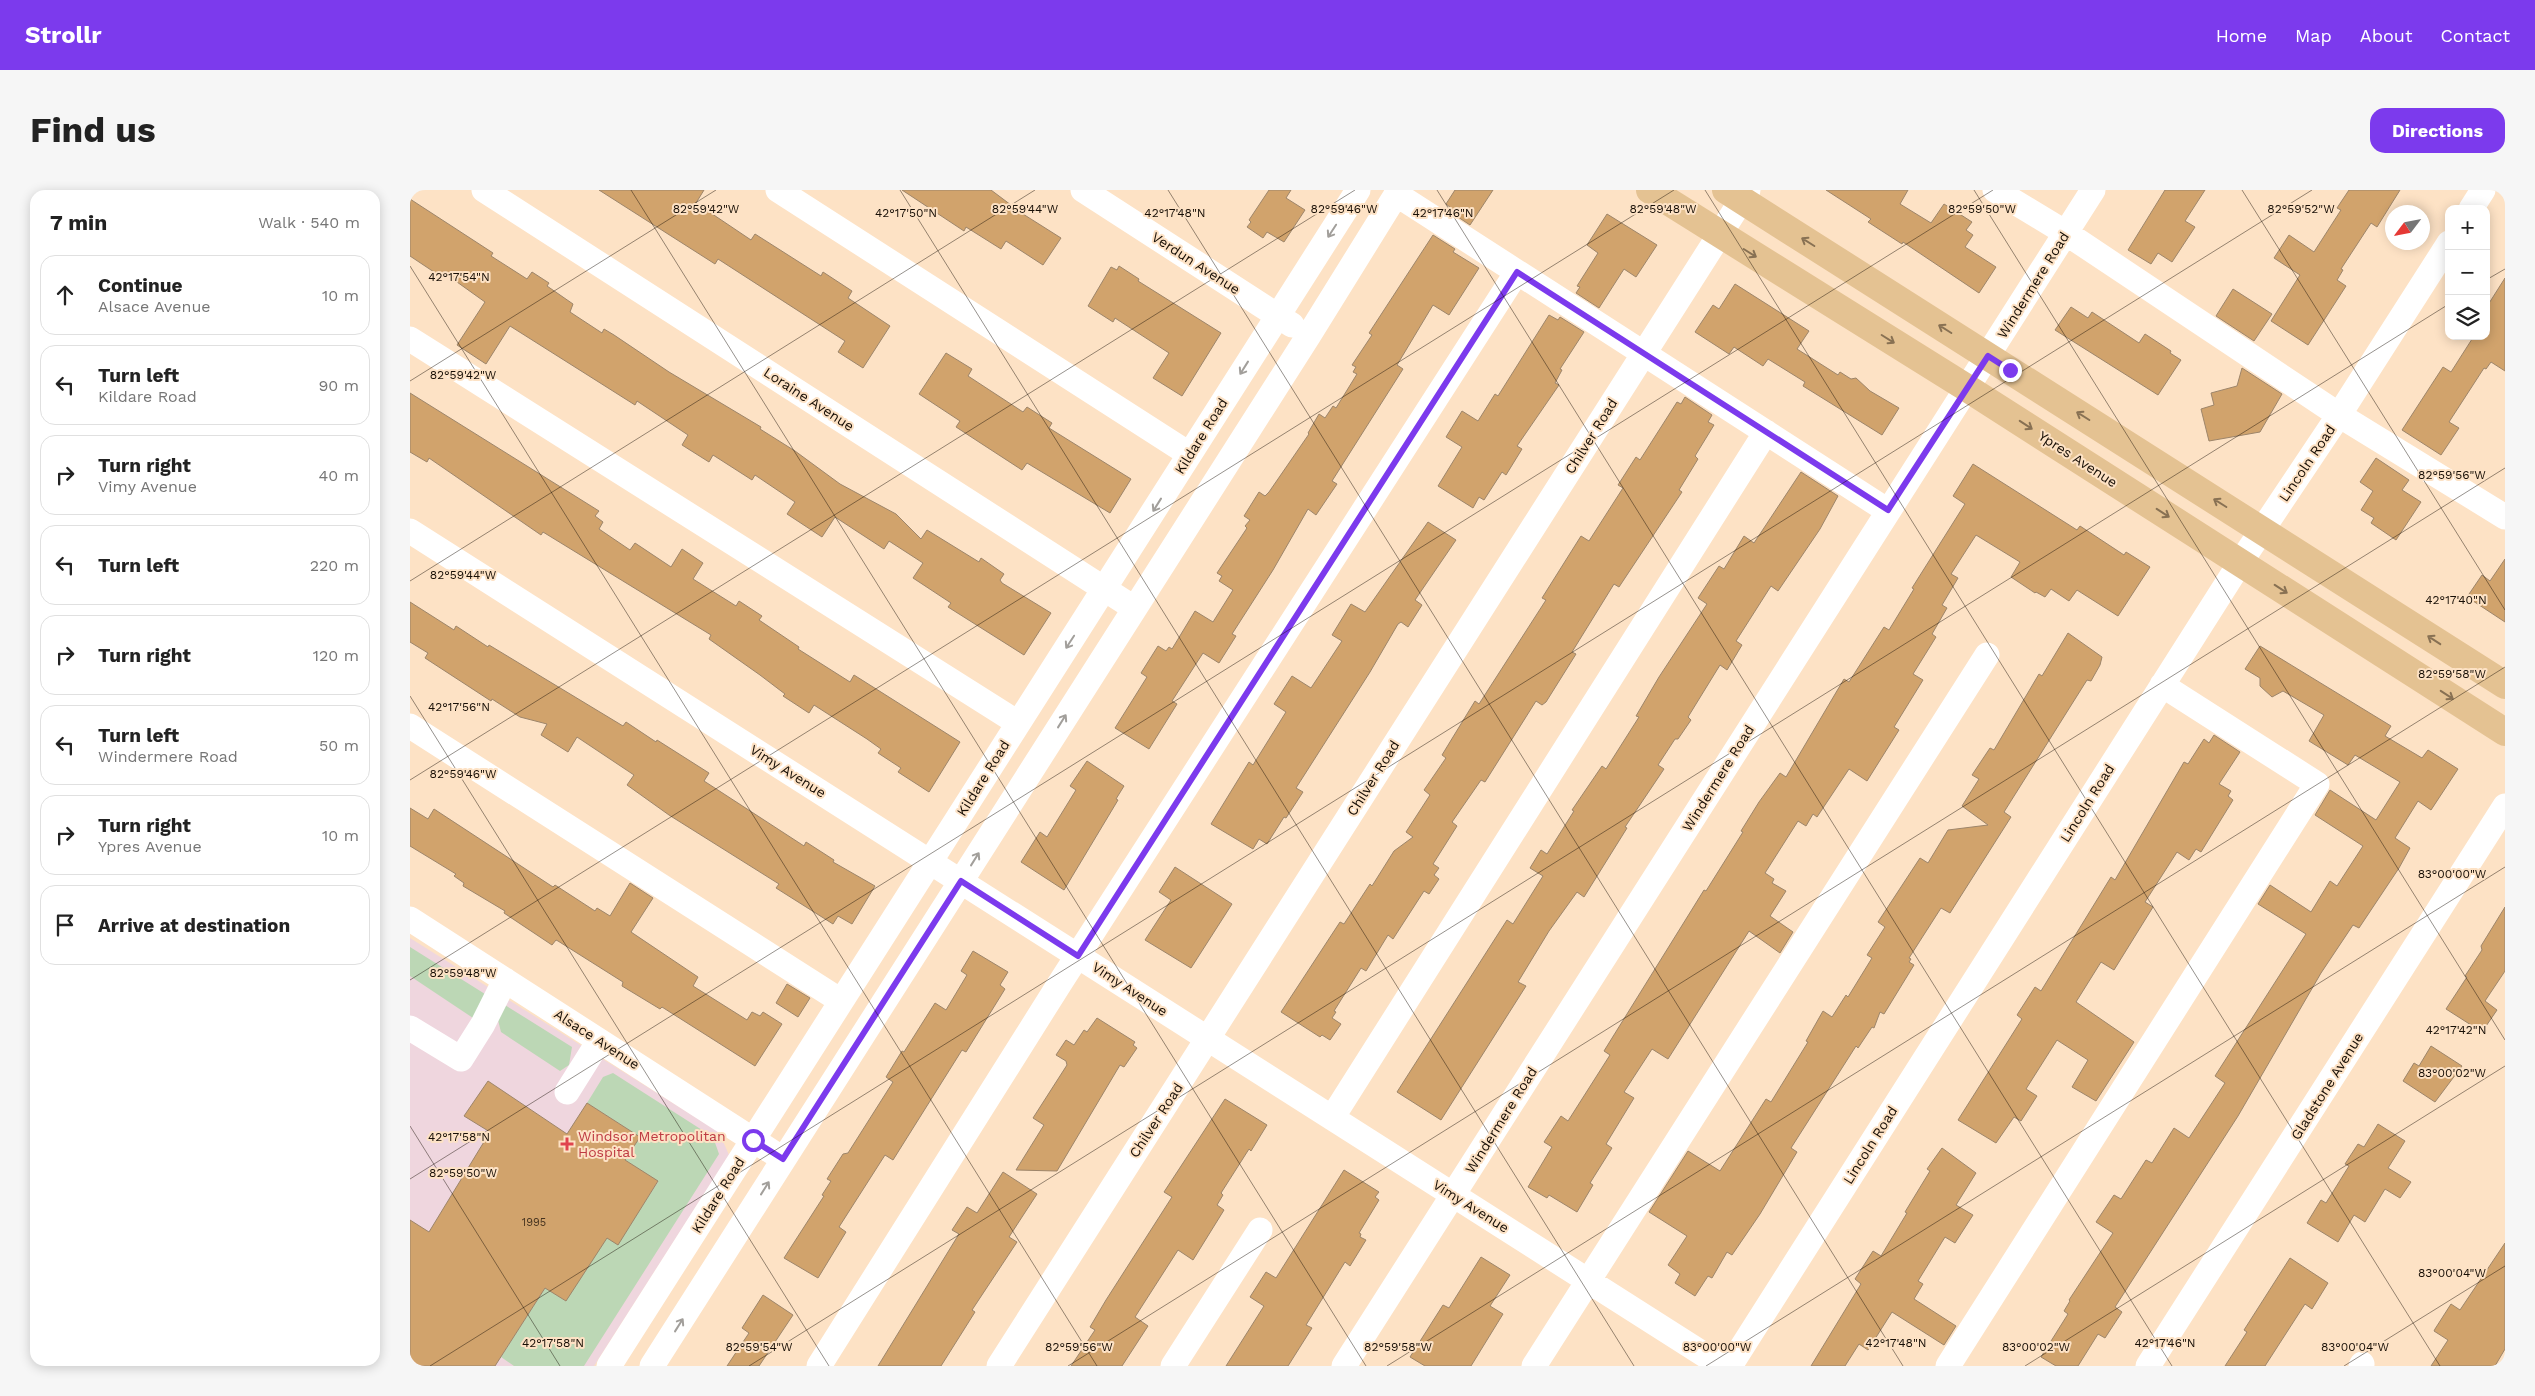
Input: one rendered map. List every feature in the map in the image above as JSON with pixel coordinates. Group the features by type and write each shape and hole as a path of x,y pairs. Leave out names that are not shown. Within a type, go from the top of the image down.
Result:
{"main road":[{"name":"Ypres Avenue","path":"1650,190 1967,388 2505,732"},
{"path":"1739,193 1988,356 2505,685"}],"street":[{"name":"Loraine Avenue","path":"484,190 1134,608"},
{"path":"778,190 1189,454"},
{"name":"Verdun Avenue","path":"1083,190 1309,335"},
{"name":"Kildare Road","path":"609,1366 1358,190"},
{"path":"1995,190 2066,233 2339,415 2501,506"},
{"name":"Windermere Road","path":"1344,1366 2093,190"},
{"path":"2474,205 2483,190"},
{"path":"652,1366 1309,335 1398,192 1517,272 1888,510"},
{"name":"Chilver Road","path":"999,1366 1720,234 1739,193"},
{"name":"Lincoln Road","path":"1730,1366 2261,529 2339,415 2445,249"},
{"path":"819,1366 1078,956 1517,272"},
{"path":"410,339 1018,723"},
{"path":"1332,1118 1766,432"},
{"name":"Vimy Avenue","path":"410,531 1722,1366"},
{"path":"1534,1366 1988,655"},
{"path":"1948,1366 2317,784 2162,685"},
{"path":"410,726 841,1001"},
{"name":"Gladstone Avenue","path":"2148,1366 2505,806"},
{"name":"Alsace Avenue","path":"410,919 783,1159"},
{"path":"410,1028 461,1059 483,1024 505,980"},
{"path":"567,1092 599,1041"},
{"path":"1173,1366 1260,1230"}],"shaded area":[{"name":"Windsor Metropolitan Hospital","path":"410,938 719,1132 729,1155 594,1366 410,1366"}],"green space":[{"path":"410,947 485,994 473,1018 410,976"},
{"path":"505,1005 572,1047 569,1065 560,1071 501,1032 498,1020"},
{"path":"613,1073 713,1137 719,1154 584,1366 514,1366 501,1357 545,1288 566,1301 587,1225 617,1244 658,1182 625,1160 640,1137 587,1103 603,1077"}],"building":[{"path":"599,190 704,190 696,203 751,240 755,234 821,276 823,272 852,291 848,298 890,326 863,368 838,352 845,341 718,259 715,264"},
{"path":"902,190 991,190 1023,214 1061,238 1043,265 1006,241 1001,249 966,227 964,231"},
{"path":"1269,190 1291,190 1286,198 1305,210 1284,242 1267,232 1263,238 1247,227 1251,222 1249,220"},
{"path":"1455,190 1493,190 1470,225 1449,211 1451,208 1446,204"},
{"path":"1826,190 1908,190 1900,204 1931,223 1944,204 1972,222 1966,230 1973,235 1965,247 1996,267 1979,293 1903,242 1902,244 1868,222 1871,219"},
{"path":"2165,190 2205,190 2185,221 2195,227 2172,262 2158,253 2151,264 2128,250"},
{"path":"2349,190 2400,190 2391,205 2385,205 2385,214 2377,227 2371,223 2341,269 2343,270 2337,280 2346,286 2308,345 2271,321 2300,275 2274,258 2289,235 2314,252 2341,210 2337,208"},
{"path":"410,199 493,253 491,256 527,279 532,272 549,283 547,286 573,304 570,312 602,333 604,329 614,335 669,372 761,427 760,429 795,451 840,484 896,514 921,539 927,530 979,562 981,558 1004,574 1000,580 1002,583 1051,613 1024,655 948,607 951,603 913,578 923,563 889,541 884,549 835,517 822,537 787,514 795,502 755,475 752,480 713,455 709,462 682,445 688,435 637,401 635,405 510,326 486,364 457,345 485,302 443,272 440,276 410,256"},
{"path":"1607,214 1657,245 1636,277 1624,269 1599,308 1576,293 1580,287 1577,286 1598,253 1587,245"},
{"path":"1433,235 1455,249 1453,252 1479,268 1449,315 1433,305 1397,365 1403,369 1332,481 1337,484 1316,515 1308,509 1273,570 1232,634 1236,636 1219,663 1203,653 1172,701 1177,704 1149,749 1115,728 1147,677 1141,673 1158,646 1166,651 1169,647 1172,649 1195,611 1213,622 1233,590 1219,581 1222,576 1217,573 1247,528 1245,526 1250,520 1244,516 1259,492 1265,496 1269,492 1309,434 1319,414 1325,418 1333,406 1336,408 1357,374 1353,372 1356,367 1352,365 1372,335 1369,333"},
{"path":"1119,266 1139,279 1138,281 1221,333 1182,396 1153,378 1169,353 1115,318 1113,322 1088,306 1111,267 1117,270"},
{"path":"2505,278 2505,371 2491,362 2486,369 2484,368 2449,422 2459,428 2441,455 2402,430 2443,367 2451,372 2471,340 2490,340 2490,302"},
{"path":"1735,284 1809,331 1797,349 1838,375 1840,372 1851,379 1856,378 1870,391 1899,408 1882,435 1803,386 1805,382 1768,359 1763,366 1734,347 1729,354 1695,332 1713,305 1719,309"},
{"path":"2233,289 2272,314 2254,341 2216,316"},
{"path":"2071,307 2088,318 2092,312 2139,343 2145,334 2181,360 2158,395 2055,330"},
{"path":"1549,315 1558,320 1560,317 1584,332 1560,369 1562,370 1555,383 1559,385 1517,446 1522,449 1506,475 1502,472 1484,500 1479,497 1473,508 1438,486 1462,447 1446,437 1462,411 1478,421 1495,394 1498,396"},
{"path":"946,353 972,369 968,376 1023,412 1027,407 1052,423 1049,428 1131,479 1110,513 1027,463 1022,470 956,427 960,421 919,394"},
{"path":"2242,368 2282,394 2260,432 2209,441 2201,409 2214,405 2211,393 2237,386"},
{"path":"410,393 599,511 595,516 603,522 599,529 630,550 635,543 671,567 682,549 703,563 693,579 736,606 739,601 762,616 759,620 799,647 798,649 850,682 854,675 960,742 929,792 898,772 901,768 878,753 881,749 867,739 814,705 809,713 783,696 785,694 709,639 711,635 543,532 541,535 429,458 427,462 410,452"},
{"path":"1685,397 1712,415 1708,422 1714,425 1695,456 1698,459 1679,490 1682,492 1619,587 1614,584 1572,652 1576,654 1546,702 1542,705 1536,701 1485,782 1481,780 1452,822 1457,826 1433,864 1439,868 1434,875 1439,879 1429,894 1424,891 1393,939 1388,935 1366,971 1361,968 1334,1011 1336,1012 1332,1018 1341,1024 1330,1040 1322,1035 1320,1037 1281,1012 1340,922 1344,924 1370,884 1372,886 1394,851 1413,837 1406,832 1430,795 1424,790 1446,758 1442,755 1475,701 1479,704 1546,600 1542,598 1581,536 1589,541 1623,488 1618,485 1636,457 1640,460 1677,402 1681,404"},
{"path":"2376,458 2409,480 2402,490 2421,502 2396,540 2371,523 2374,518 2361,510 2373,491 2360,482"},
{"path":"1973,464 2077,530 2080,526 2124,555 2126,552 2150,567 2118,616 2077,590 2069,601 2051,589 2045,597 2035,593 2011,577 2020,562 1976,535 1951,574 1958,578 1942,605 1947,608 1932,634 1936,637 1913,674 1923,680 1894,727 1899,730 1867,781 1849,769 1817,817 1813,814 1806,826 1798,821 1765,873 1774,879 1772,883 1786,891 1770,916 1793,932 1780,953 1749,931 1668,1059 1652,1049 1624,1092 1634,1098 1606,1144 1612,1148 1590,1183 1593,1185 1577,1212 1549,1195 1547,1198 1528,1187 1552,1147 1544,1142 1561,1116 1568,1121 1610,1055 1604,1051 1704,890 1706,891 1743,832 1741,831 1759,802 1780,773 1786,777 1844,679 1849,682 1884,627 1889,630 1914,589 1912,588 1965,504 1953,496"},
{"path":"1801,472 1838,496 1820,529 1778,591 1771,586 1736,641 1742,645 1727,670 1720,665 1688,717 1691,720 1678,739 1675,739 1658,765 1664,769 1625,827 1627,828 1584,897 1577,892 1549,931 1518,982 1526,986 1441,1120 1397,1092 1507,920 1513,924 1543,876 1530,868 1541,850 1547,854 1574,811 1572,810 1602,766 1606,769 1639,717 1636,716 1659,677 1707,604 1698,598 1719,566 1724,569 1744,536 1754,543"},
{"path":"1428,522 1456,540 1415,600 1422,605 1408,627 1401,622 1398,624 1370,672 1296,788 1303,792 1286,818 1284,817 1267,844 1259,839 1253,849 1211,824 1249,762 1253,765 1286,712 1274,704 1292,676 1311,688 1342,641 1332,635 1351,604 1365,612"},
{"path":"2505,559 2505,622 2467,597 2482,575 2490,581"},
{"path":"410,602 454,630 456,626 488,647 489,645 623,726 626,722 656,742 657,740 709,773 704,781 804,846 806,842 834,860 833,862 875,886 852,924 838,916 833,924 776,888 779,884 669,815 627,785 634,775 577,737 568,752 541,735 547,724 520,717 492,699 491,701 425,658 428,653 410,642"},
{"path":"2068,633 2102,657 2100,665 2091,681 2087,680 2004,812 2011,817 1950,913 1941,908 1909,958 1911,959 1909,962 1914,965 1884,1014 1880,1012 1874,1028 1872,1027 1858,1048 1856,1046 1791,1148 1797,1152 1760,1214 1732,1255 1727,1252 1712,1278 1708,1276 1695,1296 1675,1283 1680,1274 1668,1265 1687,1236 1649,1212 1688,1151 1720,1171 1766,1099 1771,1102 1808,1042 1806,1041 1823,1011 1832,1017 1846,995 1848,997 1872,958 1867,955 1885,927 1878,922 1920,858 1928,863 1948,830 1988,825 1962,806 1979,779 1972,775 1990,748 1994,750 2039,674 2042,676"},
{"path":"2260,646 2391,726 2385,736 2422,758 2428,750 2458,769 2431,810 2418,801 2395,838 2410,848 2399,868 2359,928 2353,925 2321,973 2238,1116 2115,1307 2122,1312 2105,1338 2098,1334 2078,1366 2056,1366 2041,1357 2068,1314 2064,1311 2069,1300 2113,1233 2096,1222 2114,1195 2121,1199 2146,1160 2152,1163 2174,1128 2189,1138 2225,1083 2215,1076 2306,934 2258,904 2270,885 2311,912 2330,881 2337,886 2363,846 2315,815 2330,790 2376,820 2400,782 2355,755 2348,765 2309,741 2324,715 2283,691 2272,697 2260,686 2260,678 2245,669"},
{"path":"2214,735 2240,752 2219,784 2231,791 2228,796 2233,800 2201,852 2196,849 2189,860 2177,852 2145,902 2153,907 2114,970 2101,962 2076,1002 2134,1042 2096,1101 2072,1087 2088,1060 2057,1040 2026,1089 2037,1096 2021,1121 2014,1117 1996,1143 1958,1120 2022,1019 2017,1015 2035,987 2041,991 2111,877 2115,880 2184,762 2188,764 2204,739 2209,743"},
{"path":"1087,761 1124,786 1116,799 1118,800 1064,890 1021,862 1040,832 1047,837 1076,790 1070,786"},
{"path":"410,808 428,819 434,809 553,887 555,885 595,911 597,908 610,916 630,883 653,898 631,932 698,977 693,986 747,1020 752,1012 760,1016 763,1012 782,1024 755,1066 662,1007 660,1009 622,986 623,982 558,941 556,940 552,945 504,913 505,911 463,886 464,883 454,876 456,874 410,846"},
{"path":"1175,867 1232,904 1191,968 1145,940 1171,900 1159,892"},
{"path":"2505,907 2505,971 2485,1001 2497,1010 2482,1032 2446,1009 2467,977 2465,976 2482,950 2481,946"},
{"path":"973,951 1008,972 1000,985 1005,989 966,1052 962,1050 893,1160 885,1155 839,1227 846,1232 818,1278 784,1258 824,1196 822,1195 831,1181 827,1179 843,1154 848,1153 893,1082 886,1077 902,1051 904,1052 935,1003 946,1010 967,975 961,971"},
{"path":"787,984 810,998 798,1017 776,1003"},
{"path":"1097,1018 1135,1042 1133,1045 1137,1048 1124,1067 1120,1065 1057,1171 1016,1170 1044,1125 1033,1118 1067,1065 1066,1061 1056,1055 1066,1040 1074,1045 1084,1030 1087,1032"},
{"path":"2431,1046 2462,1066 2435,1102 2403,1081 2414,1063 2419,1066"},
{"name":"Windsor Metropolitan Hospital","path":"488,1081 567,1134 587,1103 640,1137 625,1160 658,1181 618,1245 607,1238 566,1301 545,1288 495,1366 410,1366 410,1220 429,1232 490,1132 464,1116"},
{"path":"1225,1099 1267,1125 1221,1193 1223,1195 1217,1205 1224,1210 1193,1260 1178,1250 1135,1317 1148,1326 1122,1366 1071,1366 1095,1330 1090,1327 1106,1300 1172,1197 1164,1192"},
{"path":"2378,1124 2405,1141 2388,1168 2411,1182 2400,1198 2385,1189 2365,1222 2354,1215 2338,1242 2307,1223 2321,1200 2326,1203 2349,1166 2345,1164 2358,1144 2364,1147"},
{"path":"1942,1148 1976,1173 1956,1205 1973,1215 1955,1243 1945,1237 1918,1281 1923,1284 1914,1299 1956,1326 1944,1345 1892,1312 1868,1350 1859,1344 1845,1366 1811,1366 1861,1284 1855,1279 1873,1251 1881,1256 1930,1171 1927,1169"},
{"path":"1344,1170 1379,1192 1375,1197 1379,1200 1359,1233 1361,1234 1360,1237 1366,1240 1350,1266 1345,1262 1306,1325 1312,1328 1288,1366 1226,1366 1264,1306 1250,1297 1266,1272 1276,1278"},
{"path":"1003,1172 1037,1194 1009,1237 1017,1242 972,1310 975,1312 941,1366 878,1366 959,1234 952,1230 967,1207 977,1213"},
{"path":"2505,1243 2505,1349 2495,1366 2431,1366 2448,1340 2434,1331 2435,1329 2451,1304 2460,1310"},
{"path":"1481,1257 1510,1275 1490,1306 1503,1314 1471,1366 1425,1366 1410,1357 1443,1305 1449,1308"},
{"path":"2290,1258 2328,1283 2312,1309 2305,1304 2265,1366 2225,1366 2247,1332 2244,1330"},
{"path":"763,1295 793,1315 759,1366 727,1366 749,1333 742,1328"}],"place":[{"name":"Windsor Metropolitan Hospital","path":"567,1144"}],"route":[{"path":"753,1140 783,1159 961,881 1078,956 1517,272 1888,510 1988,356 2010,370"}]}
